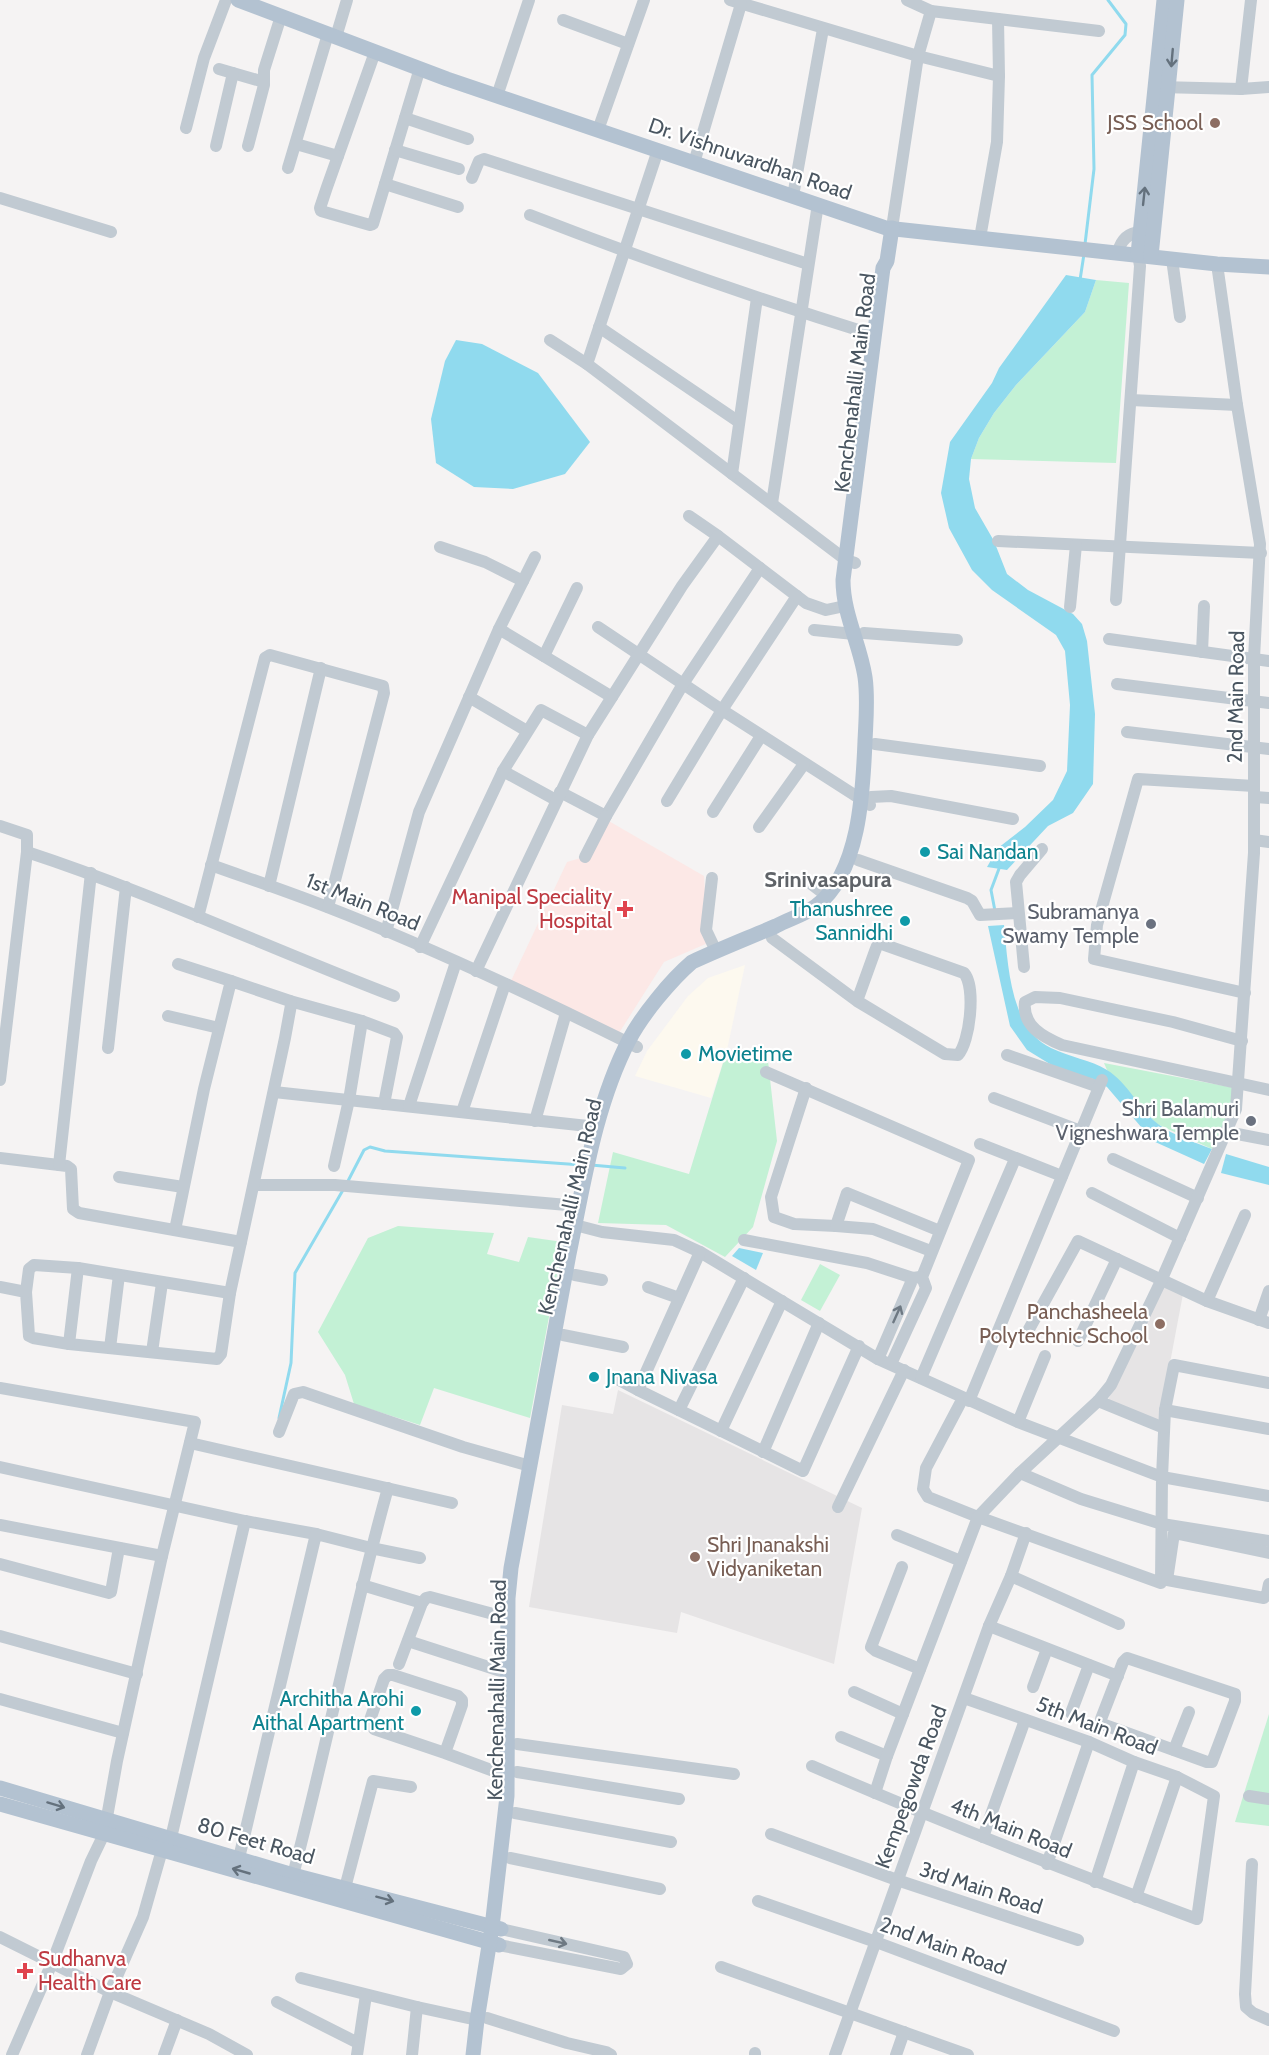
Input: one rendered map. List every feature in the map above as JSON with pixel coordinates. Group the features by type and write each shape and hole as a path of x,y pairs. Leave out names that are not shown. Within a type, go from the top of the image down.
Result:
{"main road":[{"name":"Dr. Vishnuvardhan Road","path":"238,0 262,4 281,16 497,96 891,228 1118,252 1143,259 1172,259 1269,267"},
{"path":"1143,259 1162,88 1164,0"},
{"path":"1143,259 1140,232 1177,0"},
{"path":"887,261 891,228"},
{"name":"Kenchenahalli Main Road","path":"473,2055 482,2019 510,1858 515,1813 512,1774 507,1673 507,1618 511,1568 580,1226 612,1108 632,1045 686,980 698,971 814,919 832,905 843,891 858,860 867,801 875,744 877,693 872,658 859,633 845,606 843,580 850,561 892,269 887,261 883,268 874,335 850,561 854,604 859,633 863,660 867,693 864,770 867,801 849,855 835,886 827,896 801,915 692,962 679,973 664,990 632,1045 602,1105 579,1206 580,1226 575,1275 517,1598 517,1744 512,1774 507,1796 497,1928"},
{"name":"80 Feet Road","path":"0,1788 105,1827"},
{"name":"80 Feet Road","path":"0,1804 105,1827 166,1844 494,1944"},
{"name":"80 Feet Road","path":"166,1844 239,1858 293,1875 497,1928"},
{"name":"Kenchenahalli Main Road","path":"482,2019 483,2055"}],"street":[{"path":"186,128 204,58 226,0"},
{"path":"288,168 332,35 347,0"},
{"path":"497,96 529,0"},
{"path":"598,130 644,0"},
{"path":"907,0 931,11 1099,31"},
{"path":"1241,89 1251,0"},
{"path":"694,163 736,2 918,56 999,76"},
{"path":"891,228 918,56 931,11"},
{"path":"248,146 264,82 264,70 281,16"},
{"path":"980,238 997,142 998,19"},
{"path":"563,20 628,44"},
{"path":"793,196 823,29"},
{"path":"375,52 320,208 321,211 372,225 420,68"},
{"path":"219,69 264,82"},
{"path":"216,146 233,73"},
{"path":"1162,88 1269,87"},
{"path":"405,118 468,139"},
{"path":"296,144 338,156"},
{"path":"395,150 459,169"},
{"path":"586,364 658,150"},
{"path":"472,178 479,161 484,159 808,264"},
{"path":"385,184 458,207"},
{"path":"0,198 111,232"},
{"path":"772,503 818,204"},
{"path":"530,215 625,252 757,298 874,335"},
{"path":"1118,252 1124,239 1140,232"},
{"path":"1116,600 1143,259"},
{"path":"1172,259 1180,317"},
{"name":"2nd Main Road","path":"978,1517 1020,1473 1098,1401 1111,1385 1161,1281 1236,1109 1254,840 1254,658 1261,553 1217,264"},
{"path":"732,474 757,298"},
{"path":"599,327 739,422"},
{"path":"549,340 586,364 850,561"},
{"path":"1131,400 1237,405"},
{"path":"689,516 806,603 826,610 845,606"},
{"path":"476,971 588,735 682,586 718,536"},
{"path":"998,542 1261,553"},
{"path":"1070,607 1076,544"},
{"path":"440,547 485,562 523,581"},
{"path":"386,932 419,812 499,629 535,557"},
{"path":"585,856 683,684 760,568"},
{"path":"544,656 577,588"},
{"path":"667,801 722,710 797,596"},
{"path":"1202,652 1204,606"},
{"path":"598,627 804,764 867,801 891,796 1013,819"},
{"path":"499,629 612,697"},
{"path":"814,630 957,640"},
{"path":"1109,639 1269,661"},
{"path":"198,917 266,658 270,655 383,686 384,693 328,908"},
{"path":"269,886 321,668"},
{"path":"1117,684 1269,703"},
{"path":"469,698 527,731"},
{"path":"420,946 503,771 541,710 588,735"},
{"path":"1127,732 1269,749"},
{"path":"713,812 761,736"},
{"path":"875,744 1040,766"},
{"path":"759,827 804,764"},
{"path":"503,771 606,816"},
{"path":"1245,993 1094,958 1097,925 1138,779 1254,792 1269,798"},
{"path":"0,826 27,836 0,1080"},
{"path":"1254,840 1269,842"},
{"path":"1024,968 1016,882 1042,849"},
{"path":"27,852 91,873 304,962 394,996"},
{"path":"858,860 967,898 972,901 980,915 1018,913"},
{"name":"1st Main Road","path":"211,865 328,908 420,946 632,1045"},
{"path":"59,1165 91,873"},
{"path":"712,878 706,930 716,951"},
{"path":"806,880 827,896"},
{"path":"108,1048 126,887"},
{"path":"772,938 857,1001 945,1054 958,1054 963,1050 969,1020 970,990 968,977 964,973 882,944 877,946 857,1001"},
{"path":"408,1106 456,962"},
{"path":"178,964 394,1033 397,1037 384,1104"},
{"path":"175,1230 231,981"},
{"path":"462,1112 505,984"},
{"path":"1242,1041 1173,1022 1060,998 1035,997 1025,1002 1024,1006 1028,1018 1039,1035 1062,1045 1269,1090"},
{"path":"230,1293 78,1268 34,1265 29,1269 26,1292 29,1336 69,1344 217,1359 220,1354 230,1293 274,1092 291,1005 290,1000"},
{"path":"534,1121 566,1013"},
{"path":"168,1016 219,1028"},
{"path":"334,1166 349,1100 362,1021"},
{"path":"1007,1055 1100,1084 966,1399 926,1468 923,1489 928,1497 978,1517 1161,1583 1164,1579 1174,1533 1269,1553"},
{"path":"766,1072 969,1160 931,1251 878,1359"},
{"path":"806,1088 771,1197 774,1217 794,1224 873,1229 931,1251"},
{"path":"274,1092 597,1127"},
{"path":"994,1098 1081,1131"},
{"path":"1227,1132 1269,1140"},
{"path":"980,1144 1062,1176"},
{"path":"0,1158 67,1166 71,1169 73,1181 73,1209 79,1213 241,1242"},
{"path":"921,1378 1015,1159"},
{"path":"1113,1159 1198,1198"},
{"path":"119,1177 183,1187"},
{"path":"255,1185 341,1186 579,1206"},
{"path":"836,1226 847,1193 939,1231"},
{"path":"1092,1193 1180,1238"},
{"path":"1207,1302 1245,1215"},
{"path":"580,1226 602,1232 674,1240 700,1252 878,1359 1018,1422 1162,1477 1269,1496"},
{"path":"744,1240 867,1263 917,1277 926,1288 891,1364"},
{"path":"1028,1331 1078,1241 1207,1302 1264,1321 1269,1291"},
{"path":"638,1390 700,1252"},
{"path":"1078,1341 1117,1259"},
{"path":"69,1344 78,1268"},
{"path":"110,1348 119,1275"},
{"path":"575,1275 602,1280"},
{"path":"679,1410 744,1278"},
{"path":"152,1352 162,1283"},
{"path":"0,1287 26,1292"},
{"path":"648,1287 679,1298"},
{"path":"721,1431 782,1300"},
{"path":"763,1452 819,1323"},
{"path":"563,1335 623,1347"},
{"path":"619,1380 803,1472 859,1346"},
{"path":"1018,1422 1045,1356"},
{"path":"1164,1579 1162,1477 1164,1428 1165,1410 1174,1365 1269,1383"},
{"path":"838,1507 904,1370"},
{"path":"0,1388 195,1422 162,1556 105,1827 52,1963 12,2055"},
{"path":"279,1432 294,1394 303,1392 463,1447 530,1466"},
{"path":"1098,1401 1164,1428"},
{"path":"1165,1410 1269,1429"},
{"path":"190,1443 452,1503"},
{"path":"0,1467 420,1558"},
{"path":"1020,1473 1081,1499 1162,1524 1269,1542"},
{"path":"293,1875 371,1548 388,1488"},
{"path":"875,1793 978,1517"},
{"path":"87,2055 110,1992 143,1917 166,1844 245,1521"},
{"path":"0,1525 162,1556"},
{"name":"Kempegowda Road","path":"835,2055 989,1626 1011,1576 1026,1533"},
{"path":"239,1858 316,1534"},
{"path":"897,1535 961,1561"},
{"path":"0,1564 110,1593 119,1548"},
{"path":"902,1567 871,1647 920,1669"},
{"path":"1011,1576 1119,1624"},
{"path":"1164,1579 1264,1598 1269,1584"},
{"path":"362,1585 422,1603"},
{"path":"399,1664 422,1603 426,1598 430,1597 507,1618"},
{"path":"989,1626 1118,1676"},
{"path":"0,1636 137,1674"},
{"path":"408,1641 507,1673"},
{"path":"1033,1688 1047,1649"},
{"path":"1127,1658 1235,1694 1235,1701 1212,1762 1174,1750 1102,1724 1101,1719 1123,1662 1127,1658"},
{"path":"1071,1713 1089,1665"},
{"path":"445,1753 462,1700 458,1696 388,1675 384,1679 370,1720 375,1730 445,1753 512,1774 679,1799"},
{"path":"854,1692 903,1714"},
{"name":"5th Main Road","path":"964,1698 1089,1742 1134,1762 1177,1777 1214,1796 1197,1919"},
{"path":"0,1699 123,1733"},
{"path":"1174,1750 1189,1712"},
{"path":"983,1837 1025,1720"},
{"path":"841,1737 887,1756"},
{"path":"1047,1864 1089,1742"},
{"path":"517,1744 734,1774"},
{"path":"1095,1882 1134,1762"},
{"name":"4th Main Road","path":"812,1766 1047,1864 1197,1919"},
{"path":"1136,1897 1177,1777"},
{"path":"345,1888 373,1781 411,1787"},
{"path":"1249,1796 1269,1799"},
{"path":"515,1813 671,1842"},
{"name":"3rd Main Road","path":"771,1834 897,1880 1078,1940"},
{"path":"510,1858 660,1888"},
{"path":"1251,1864 1246,2007 1269,2020"},
{"name":"2nd Main Road","path":"758,1901 876,1942 1114,2031"},
{"path":"494,1944 621,1969 627,1964 624,1957 497,1928"},
{"path":"0,1938 110,1992 209,2034 244,2054"},
{"path":"721,1967 851,2012 904,2032 944,2051 968,2055"},
{"path":"301,1978 417,2007 482,2019 611,2055"},
{"path":"277,2002 357,2049 366,1995"},
{"path":"412,2055 417,2007"},
{"path":"164,2055 177,2020"},
{"path":"896,2055 904,2032"}],"shaded area":[{"name":"Manipal Speciality Hospital","path":"607,820 704,876 708,943 664,962 619,1033 510,983 567,862 587,856"},
{"path":"745,965 727,1050 711,1098 635,1076 647,1051 688,996 708,978"},
{"name":"Panchasheela Polytechnic School","path":"1161,1284 1183,1294 1159,1421 1108,1400"},
{"name":"Shri Jnanakshi Vidyaniketan","path":"618,1390 862,1508 834,1664 681,1612 677,1633 529,1607 562,1405 613,1414"}],"green space":[{"path":"1096,280 1129,283 1116,463 971,459 979,438 994,413 1016,385 1085,312"},
{"path":"727,1050 768,1061 777,1141 753,1227 725,1257 666,1225 598,1223 613,1152 689,1174"},
{"path":"1104,1063 1235,1088 1234,1109 1212,1149 1157,1124 1107,1070"},
{"path":"398,1226 494,1233 487,1254 519,1262 528,1237 563,1242 530,1418 434,1388 420,1425 354,1404 345,1375 318,1332 368,1238"},
{"path":"820,1264 840,1275 820,1311 801,1300"},
{"path":"1269,1714 1269,1826 1235,1822"}],"water":[{"path":"1066,275 1096,280 1085,312 1016,385 994,413 979,438 971,459 969,479 975,508 994,541 1007,574 1028,590 1073,614 1082,624 1087,641 1095,714 1093,784 1073,813 1048,826 1007,870 987,867 998,848 1025,827 1053,800 1067,771 1070,705 1065,651 1056,635 992,590 972,570 949,528 941,493 950,442 992,383 999,368"},
{"path":"456,340 482,344 538,373 590,442 565,474 513,489 474,487 436,463 431,419 445,361"},
{"path":"1004,925 1014,994 1019,1011 1037,1039 1051,1048 1094,1064 1114,1075 1158,1124 1177,1135 1212,1149 1204,1164 1153,1141 1107,1087 1093,1079 1058,1069 1027,1050 1010,1026 988,926"},
{"path":"1226,1154 1269,1167 1269,1185 1221,1173"},
{"path":"739,1248 763,1253 756,1270 732,1256"}],"waterway":[{"path":"1085,244 1094,169 1092,75 1125,35 1126,24 1108,0"},
{"path":"1080,280 1084,254"},
{"path":"995,911 991,890 1000,866"},
{"path":"348,1181 364,1150 370,1147 385,1151 582,1165"},
{"path":"591,1165 625,1168"},
{"path":"279,1418 291,1363 295,1273 343,1190"}],"place":[{"name":"JSS School","path":"1215,123"},
{"name":"Sai Nandan","path":"925,852"},
{"name":"Manipal Speciality Hospital","path":"625,909"},
{"name":"Thanushree Sannidhi","path":"905,921"},
{"name":"Subramanya Swamy Temple","path":"1151,924"},
{"name":"Movietime","path":"686,1054"},
{"name":"Shri Balamuri Vigneshwara Temple","path":"1251,1121"},
{"name":"Panchasheela Polytechnic School","path":"1160,1324"},
{"name":"Jnana Nivasa","path":"594,1377"},
{"name":"Shri Jnanakshi Vidyaniketan","path":"695,1557"},
{"name":"Architha Arohi Aithal Apartment","path":"416,1711"},
{"name":"Sudhanva Health Care","path":"25,1971"}],"district":[{"name":"Srinivasapura","path":"828,879"}]}
